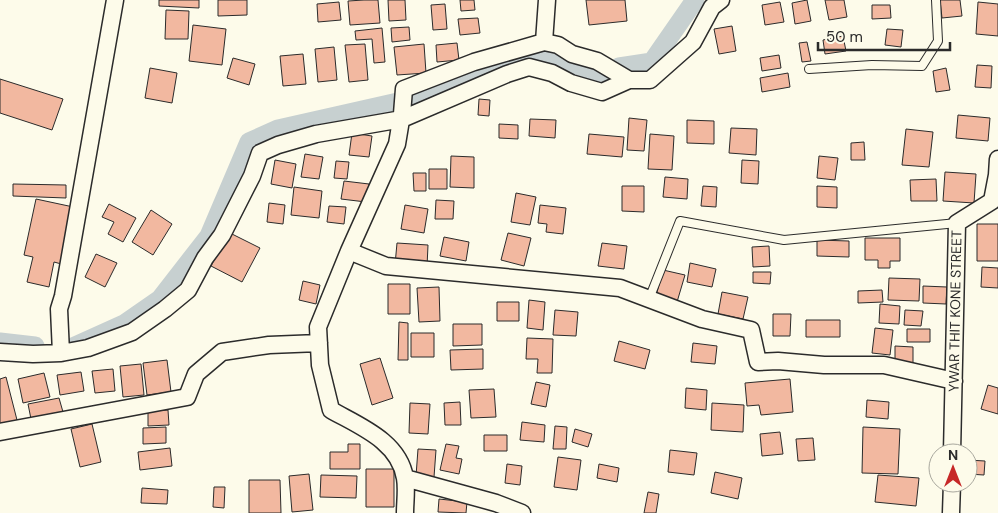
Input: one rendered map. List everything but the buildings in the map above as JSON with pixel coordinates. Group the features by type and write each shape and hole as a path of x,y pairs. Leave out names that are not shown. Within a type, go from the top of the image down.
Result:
{"street":[{"path":"61,352 59,310 115,0"},
{"path":"544,42 547,0"},
{"path":"405,513 405,478 396,455 384,441 330,410 320,365 318,327 349,251 397,144 404,89 474,62 544,42 558,45 572,54 597,62 624,77 650,80 692,42 712,7 721,0"},
{"path":"0,352 33,354 88,348 132,332 165,309 188,290 205,258 222,235 252,176 260,153 278,145 316,134 402,116 529,67 552,73 571,83 602,92 624,77"},
{"name":"YWAR THIT KONE STREET","path":"952,443 957,223 995,201 998,158"},
{"path":"349,251 386,266 620,288 702,318 751,330 758,362 884,365 954,381"},
{"path":"0,432 187,397 196,374 222,352 269,345 319,343"},
{"path":"405,478 496,503 522,513"},
{"path":"951,513 952,493"}],"lane":[{"path":"809,69 872,65 922,66 938,41 936,0"},
{"path":"649,299 680,221 784,240 957,223"}],"waterway":[{"path":"73,347 124,324 160,299 209,236 249,142 278,129 420,97 508,61 549,57 606,78 619,67 652,62 695,0"},
{"path":"0,342 35,346"}]}
